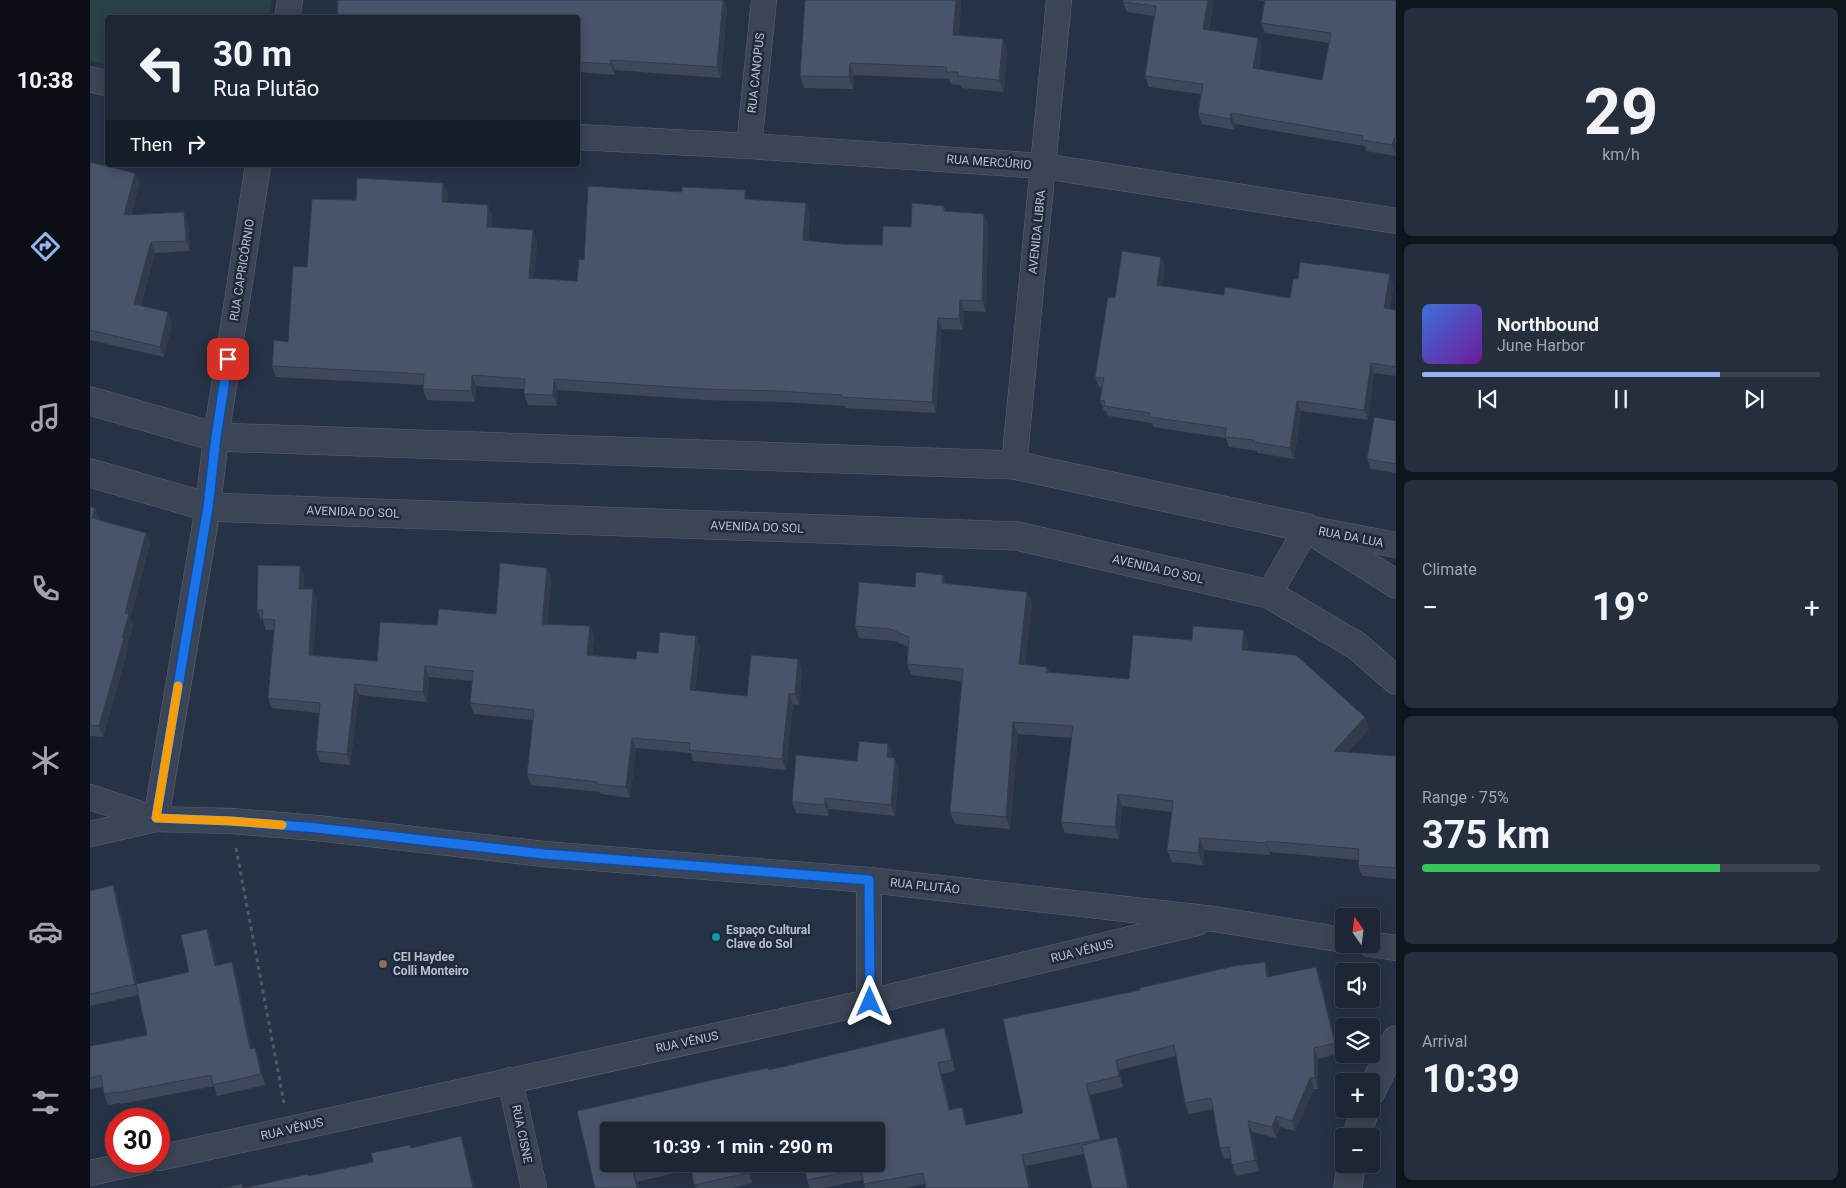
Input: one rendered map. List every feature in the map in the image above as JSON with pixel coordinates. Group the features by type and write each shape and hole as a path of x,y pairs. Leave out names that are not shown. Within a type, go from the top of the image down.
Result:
{"street":[{"path":"288,15 290,0"},
{"name":"RUA CANOPUS","path":"749,146 764,0"},
{"name":"AVENIDA LIBRA","path":"1014,465 1059,0"},
{"path":"90,79 105,83"},
{"name":"RUA MERCÚRIO","path":"580,137 749,146 1043,166 1396,221"},
{"name":"RUA CAPRICÓRNIO","path":"156,818 208,507 216,437 258,167"},
{"path":"90,401 216,437 1014,465 1307,528 1396,584"},
{"name":"AVENIDA DO SOL","path":"90,473 208,507 1017,536 1269,594 1357,646 1396,680"},
{"path":"1269,594 1307,528"},
{"name":"RUA DA LUA","path":"1307,528 1396,545"},
{"name":"RUA PLUTÃO","path":"90,797 156,818 231,821 317,828 544,854 869,880 1214,919 1335,939"},
{"path":"90,834 156,818"},
{"path":"869,880 870,1002"},
{"name":"RUA VÊNUS","path":"170,1156 870,1002 1214,919"},
{"path":"1380,946 1396,948"},
{"path":"1380,1073 1396,1040"},
{"name":"RUA CISNE","path":"510,1080 534,1188"},
{"path":"90,1173 105,1170"},
{"path":"1348,1188 1350,1173"}],"path":[{"path":"231,821 289,1129"}],"green space":[{"path":"90,0 271,0 269,15 105,15 105,65 90,61"}],"building":[{"path":"338,0 723,0 717,67 611,60 611,64 580,62 580,15 337,15"},
{"path":"805,0 956,0 953,35 1003,39 999,80 958,76 958,72 946,72 947,67 850,63 849,77 800,76"},
{"path":"1123,0 1208,0 1203,29 1258,38 1253,68 1322,80 1331,33 1261,23 1265,0 1396,0 1396,138 1394,138 1392,145 1362,140 1363,136 1231,113 1230,119 1198,113 1203,84 1145,76 1156,6 1123,2"},
{"path":"90,162 135,173 124,215 184,212 186,241 151,242 134,304 168,312 160,347 90,330"},
{"path":"357,178 443,183 442,202 488,205 487,227 533,230 529,278 577,281 579,259 584,260 588,186 682,192 682,187 745,190 745,199 806,203 803,240 842,244 882,245 883,226 911,227 912,203 944,206 944,211 984,214 982,301 960,300 959,319 938,318 932,402 777,391 702,389 554,379 553,395 524,394 525,379 472,375 471,391 423,389 424,374 272,366 274,340 288,342 293,266 307,267 312,199 356,200"},
{"path":"1122,251 1161,257 1157,285 1224,295 1225,287 1290,298 1293,279 1298,279 1300,262 1390,274 1384,308 1396,310 1396,367 1371,363 1364,410 1297,401 1290,448 1254,442 1254,440 1225,437 1226,428 1150,417 1150,413 1104,406 1105,401 1100,400 1104,378 1095,377 1108,297 1115,298"},
{"path":"1374,417 1396,421 1396,464 1367,459"},
{"path":"90,507 95,508 92,518 146,533 125,613 129,614 122,638 124,638 99,726 90,725"},
{"path":"500,563 547,568 542,624 590,626 587,655 636,659 637,651 658,653 660,632 696,636 690,690 747,696 751,655 798,659 795,694 789,694 782,759 689,750 690,743 632,738 626,787 527,774 534,710 470,703 473,671 425,666 423,692 355,684 347,754 316,751 320,703 268,698 275,620 262,619 263,610 257,610 258,565 300,566 299,589 313,589 309,655 377,661 380,622 437,625 439,609 496,614"},
{"path":"916,572 943,575 942,583 1027,592 1019,664 1047,667 1046,672 1129,679 1133,635 1192,640 1193,626 1244,630 1242,650 1296,655 1365,717 1334,751 1396,756 1396,868 1358,865 1359,849 1266,841 1266,843 1200,838 1198,853 1167,850 1173,801 1118,794 1115,827 1061,822 1073,726 1013,722 1006,817 950,812 963,669 907,664 909,637 890,629 855,626 859,582 915,587"},
{"path":"859,741 888,744 887,757 895,758 891,805 825,798 825,805 792,802 796,755 857,761"},
{"path":"113,885 135,984 90,994 90,891"},
{"path":"207,929 215,966 232,962 250,1049 255,1048 261,1074 213,1085 211,1075 104,1094 101,1075 90,1078 90,1046 147,1035 136,984 189,972 181,935"},
{"path":"1265,962 1267,977 1316,967 1335,1043 1314,1048 1315,1078 1310,1078 1292,1121 1276,1116 1272,1127 1248,1121 1255,1160 1232,1165 1229,1147 1220,1148 1211,1098 1185,1103 1174,1045 1116,1060 1119,1076 1086,1084 1100,1139 1022,1155 1029,1188 926,1188 923,1173 864,1184 862,1172 885,1172 885,1122 600,1122 600,1172 633,1172 637,1188 595,1188 577,1111 734,1075 768,1068 769,1070 944,1028 952,1060 938,1063 949,1110 962,1107 966,1125 1023,1113 1003,1019 1140,990 1140,988 1234,966"},
{"path":"461,1136 473,1188 243,1188 373,1162 371,1153 410,1145 411,1148"},
{"path":"1117,1137 1128,1188 1092,1188 1082,1145"},
{"path":"692,1172 748,1172 748,1173 694,1185"},
{"path":"805,1172 846,1172 807,1180"},
{"path":"242,1184 243,1188 223,1188"}],"slow traffic":[{"path":"178,686 156,818 282,825"}],"place":[{"name":"Espaço Cultural Clave do Sol","path":"716,937"},
{"name":"CEI Haydee Colli Monteiro","path":"383,964"}],"route":[{"path":"228,359 208,507 156,818 231,821 317,828 544,854 869,880 870,1002"}]}
